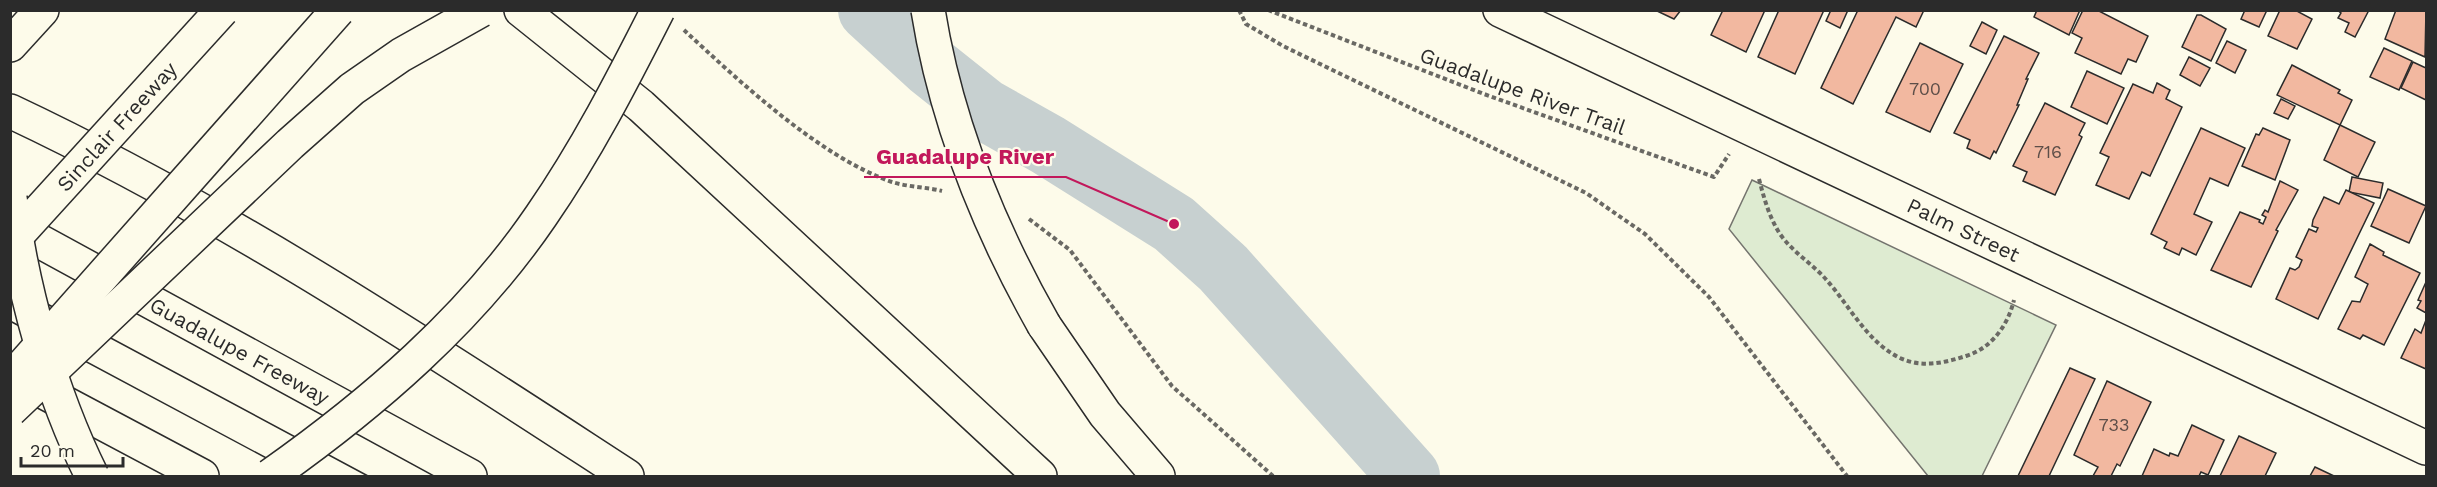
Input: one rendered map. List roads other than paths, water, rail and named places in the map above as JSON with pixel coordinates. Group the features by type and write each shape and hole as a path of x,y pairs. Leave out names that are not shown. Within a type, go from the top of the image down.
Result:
{"main road":[{"path":"10,45 42,10"},
{"name":"Sinclair Freeway","path":"10,243 222,10"},
{"path":"10,380 338,10"},
{"path":"10,410 345,96 401,56 481,10"},
{"path":"522,10 641,106 1040,477"},
{"path":"270,477 327,436 389,384 446,331 498,271 540,218 582,152 658,10"},
{"path":"928,10 948,100 967,158 1011,266 1044,325 1105,414 1158,477"},
{"name":"Palm Street","path":"1500,10 2427,448"},
{"path":"10,111 147,181 260,244 404,331 627,477"},
{"path":"10,198 17,245 35,317 58,392 92,477"},
{"name":"Guadalupe Freeway","path":"10,225 470,477"},
{"path":"10,374 202,477"}],"waterway":[{"path":"869,10 930,66 984,109 1048,145 1174,224 1223,268 1409,476"}],"tram line":[{"path":"10,284 368,476"},
{"path":"10,321 300,476"}],"place":[{"name":"Guadalupe River","path":"1174,224"}]}
